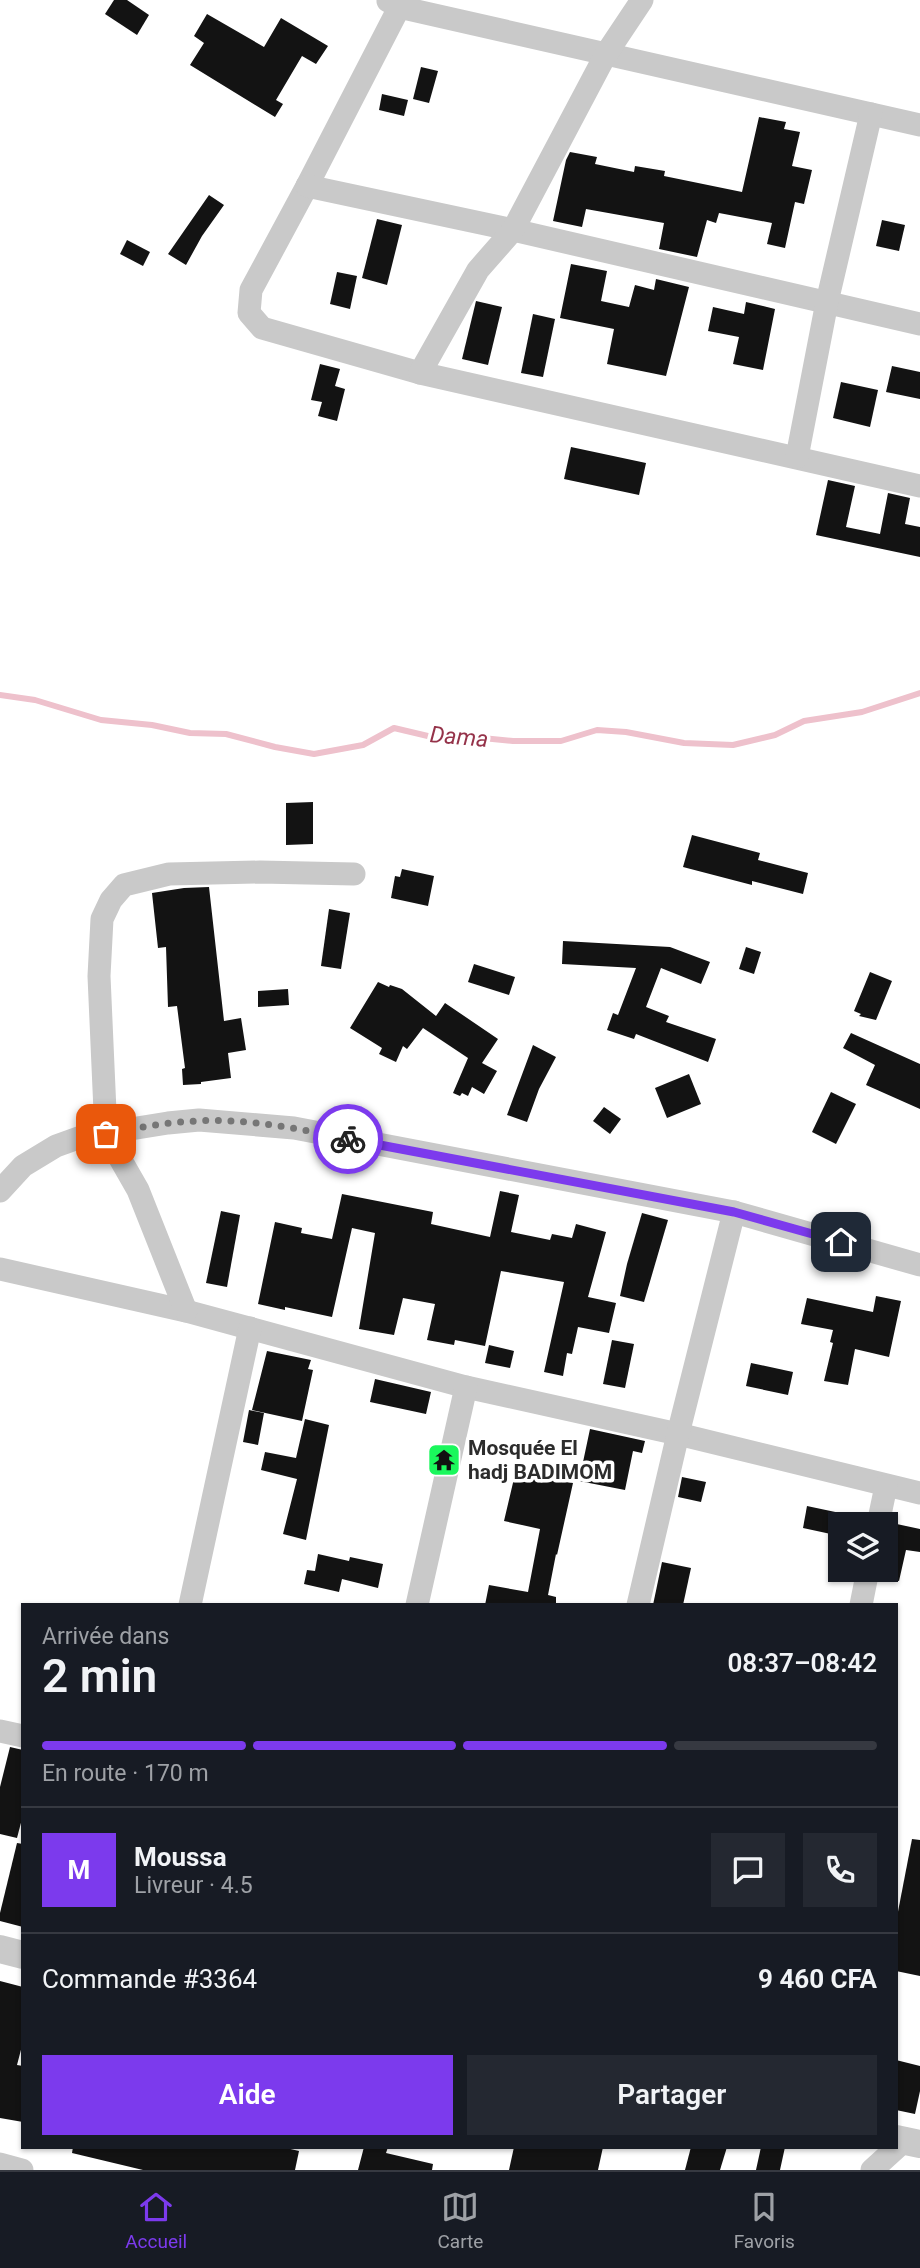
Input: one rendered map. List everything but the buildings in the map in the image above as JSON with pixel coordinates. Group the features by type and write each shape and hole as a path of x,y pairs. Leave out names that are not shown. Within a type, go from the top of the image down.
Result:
{"street":[{"path":"420,373 478,270 513,230 607,54 642,0"},
{"path":"920,125 607,54 396,2 307,187 251,290 249,313 261,328 420,373 920,486"},
{"path":"797,457 827,302 872,114"},
{"path":"307,187 513,230 920,324"},
{"path":"186,1311 138,1190 106,1134 99,976 102,919 111,900 124,885 169,874 354,874"},
{"path":"0,1191 23,1166 57,1146 81,1137 199,1120 294,1128 734,1212 920,1265"},
{"path":"638,1603 734,1212"},
{"path":"0,1269 186,1311 467,1387 678,1434 920,1493"},
{"path":"190,1603 250,1328"},
{"path":"417,1603 467,1387"},
{"path":"881,1512 886,1486"},
{"path":"861,1603 866,1582"},
{"path":"0,1731 21,1736"},
{"path":"0,1949 21,1954"},
{"path":"872,2170 897,2149"},
{"path":"0,2164 22,2170"}],"waterway":[{"name":"Dama","path":"0,695 35,700 101,720 152,725 190,733 226,734 314,754 363,745 394,728 432,737 462,736 513,741 561,741 597,730 626,732 684,743 733,745 775,735 804,721 862,712 920,693"}],"way so far":[{"path":"106,1134 199,1120 294,1128 348,1139"}],"place":[{"name":"Mosquée El hadj BADIMOM","path":"444,1460"}],"route":[{"path":"348,1139 734,1212 841,1242"}]}
